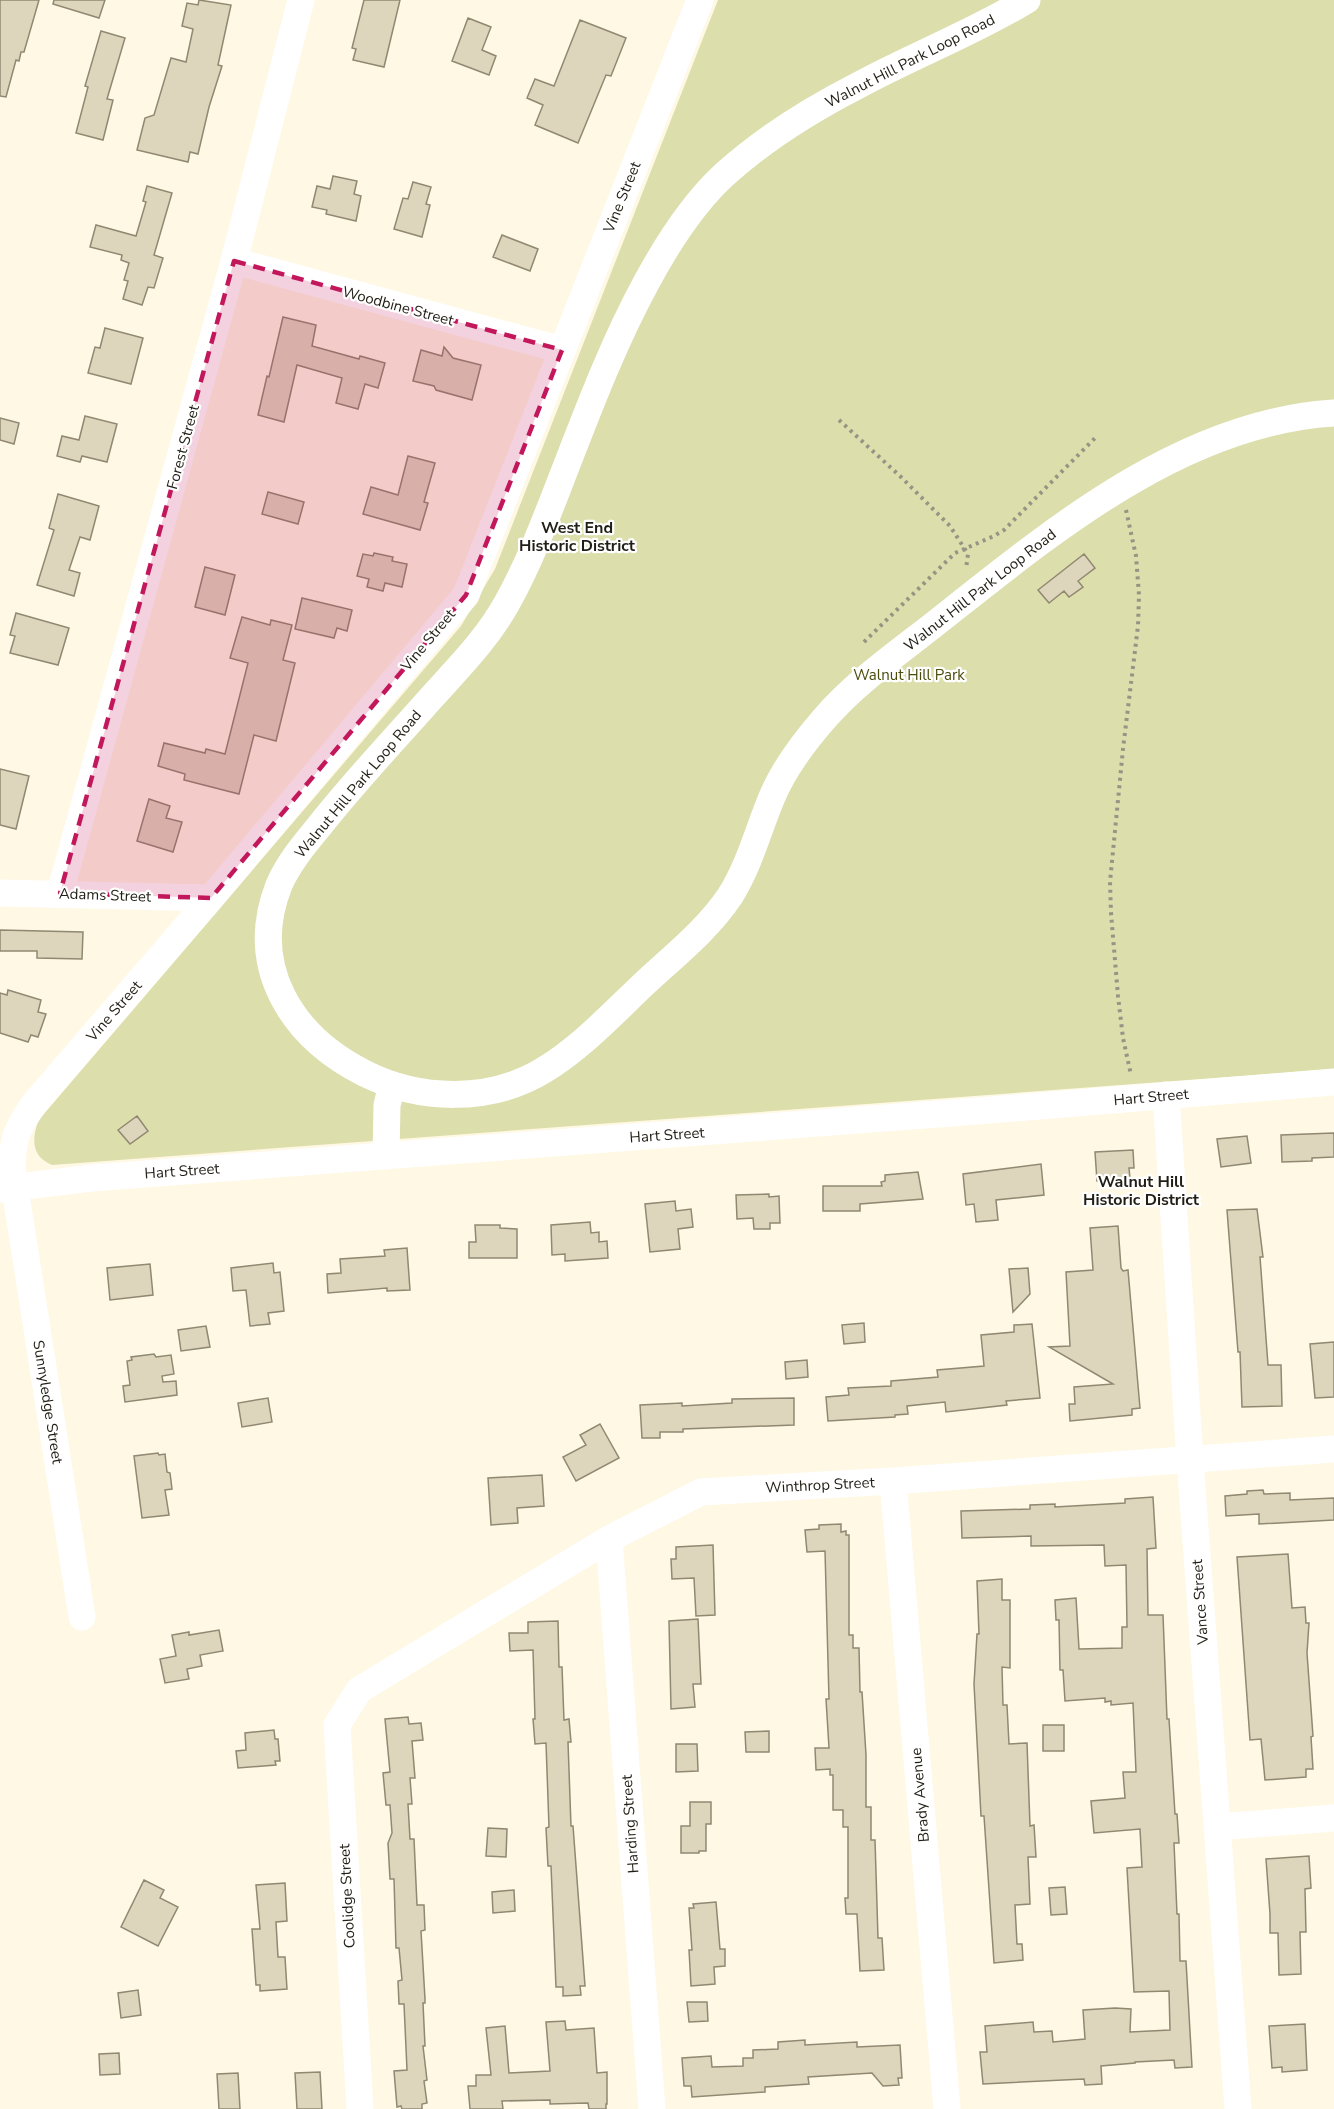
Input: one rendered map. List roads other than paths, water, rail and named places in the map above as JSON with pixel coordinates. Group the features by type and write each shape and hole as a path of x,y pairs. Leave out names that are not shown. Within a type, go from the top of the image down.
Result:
{"street":[{"name":"Forest Street","path":"60,893 234,261 301,0"},
{"name":"Vine Street","path":"7,1188 12,1169 12,1146 18,1127 34,1104 466,595 700,0"},
{"name":"Walnut Hill Park Loop Road","path":"1027,0 986,23 864,81 821,107 751,153 724,175 700,200 665,250 630,315 602,376 534,547 500,615 479,645 332,810 286,871 274,903 269,940 271,964 281,994 299,1022 326,1050 359,1070 393,1085 418,1092 448,1095 469,1094 498,1088 537,1074 580,1042 694,937 725,903 748,863 779,782 817,726 857,686 962,602 1064,525 1118,490 1216,439 1274,422 1308,415 1334,413"},
{"name":"Woodbine Street","path":"234,261 562,350"},
{"name":"Adams Street","path":"0,893 211,898"},
{"name":"Hart Street","path":"7,1188 92,1178 1334,1082"},
{"path":"386,1156 387,1105 393,1085"},
{"name":"Vance Street","path":"1166,1095 1190,1460 1238,2109"},
{"name":"Sunnyledge Street","path":"7,1188 82,1617"},
{"name":"Winthrop Street","path":"359,1690 609,1539 700,1492 893,1481 1334,1449"},
{"name":"Brady Avenue","path":"893,1481 947,2109"},
{"name":"Harding Street","path":"609,1539 652,2109"},
{"name":"Coolidge Street","path":"359,1690 337,1725 360,2109"},
{"path":"1217,1827 1334,1818"}],"district":[{"name":"West End Historic District","path":"577,536"},
{"name":"Walnut Hill Historic District","path":"1141,1190"}],"park label":[{"name":"Walnut Hill Park","path":"909,675"}]}
